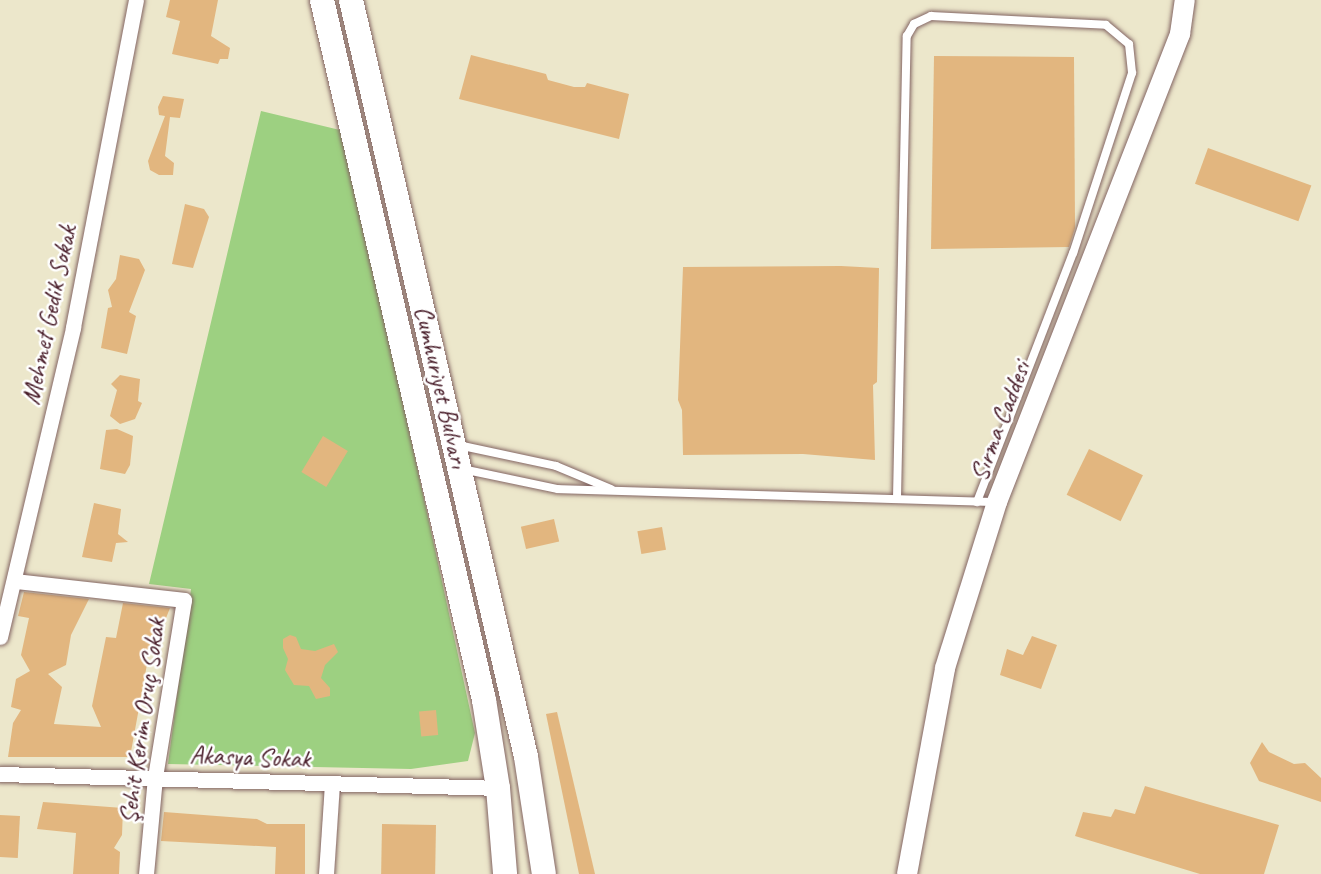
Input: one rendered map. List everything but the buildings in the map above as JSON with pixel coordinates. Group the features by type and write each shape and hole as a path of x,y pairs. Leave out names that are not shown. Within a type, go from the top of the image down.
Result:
{"main road":[{"name":"Cumhuriyet Bulvarı","path":"322,0 484,700 498,788 505,874"},
{"name":"Cumhuriyet Bulvarı","path":"351,0 526,757 544,874"}],"street":[{"name":"Mehmet Gedik Sokak","path":"0,637 73,327 136,0"},
{"name":"Sırma Caddesi","path":"907,874 945,668 997,502 1180,34 1185,0"},
{"name":"Şehit Kerim Oruç Sokak","path":"15,580 184,600 155,777 146,874"},
{"name":"Akasya Sokak","path":"0,774 498,788"},
{"path":"326,874 332,784"}],"lane":[{"path":"897,498 907,36 914,24 931,16 1106,24 1130,44 1132,73 1073,253 977,502"},
{"path":"455,444 556,466 617,492"},
{"path":"461,469 558,489 997,502"}],"green space":[{"path":"261,111 344,131 475,733 468,761 411,769 168,764 191,589 149,584"}]}
